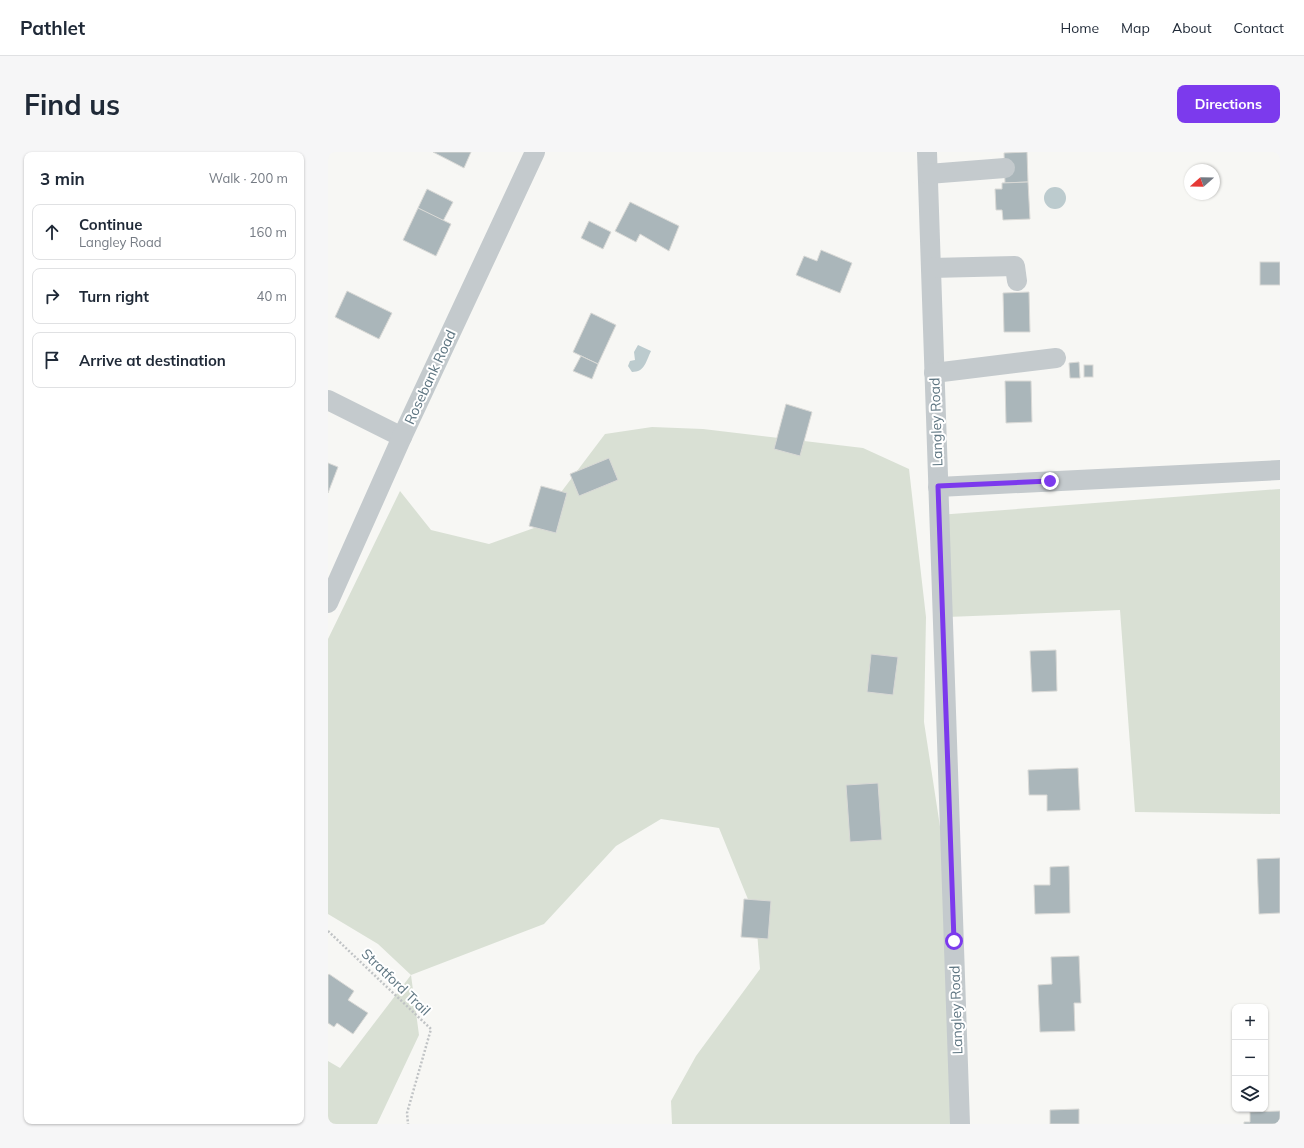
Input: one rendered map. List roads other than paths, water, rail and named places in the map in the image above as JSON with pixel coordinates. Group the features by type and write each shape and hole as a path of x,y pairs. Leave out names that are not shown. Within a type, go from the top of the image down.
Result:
{"street":[{"name":"Rosebank Road","path":"328,603 402,437 535,152"},
{"name":"Langley Road","path":"927,152 960,1124"},
{"path":"928,174 1005,168"},
{"path":"931,268 1015,266 1017,281"},
{"path":"934,373 1056,358"},
{"path":"328,400 402,437"},
{"path":"938,486 1280,470"}]}
